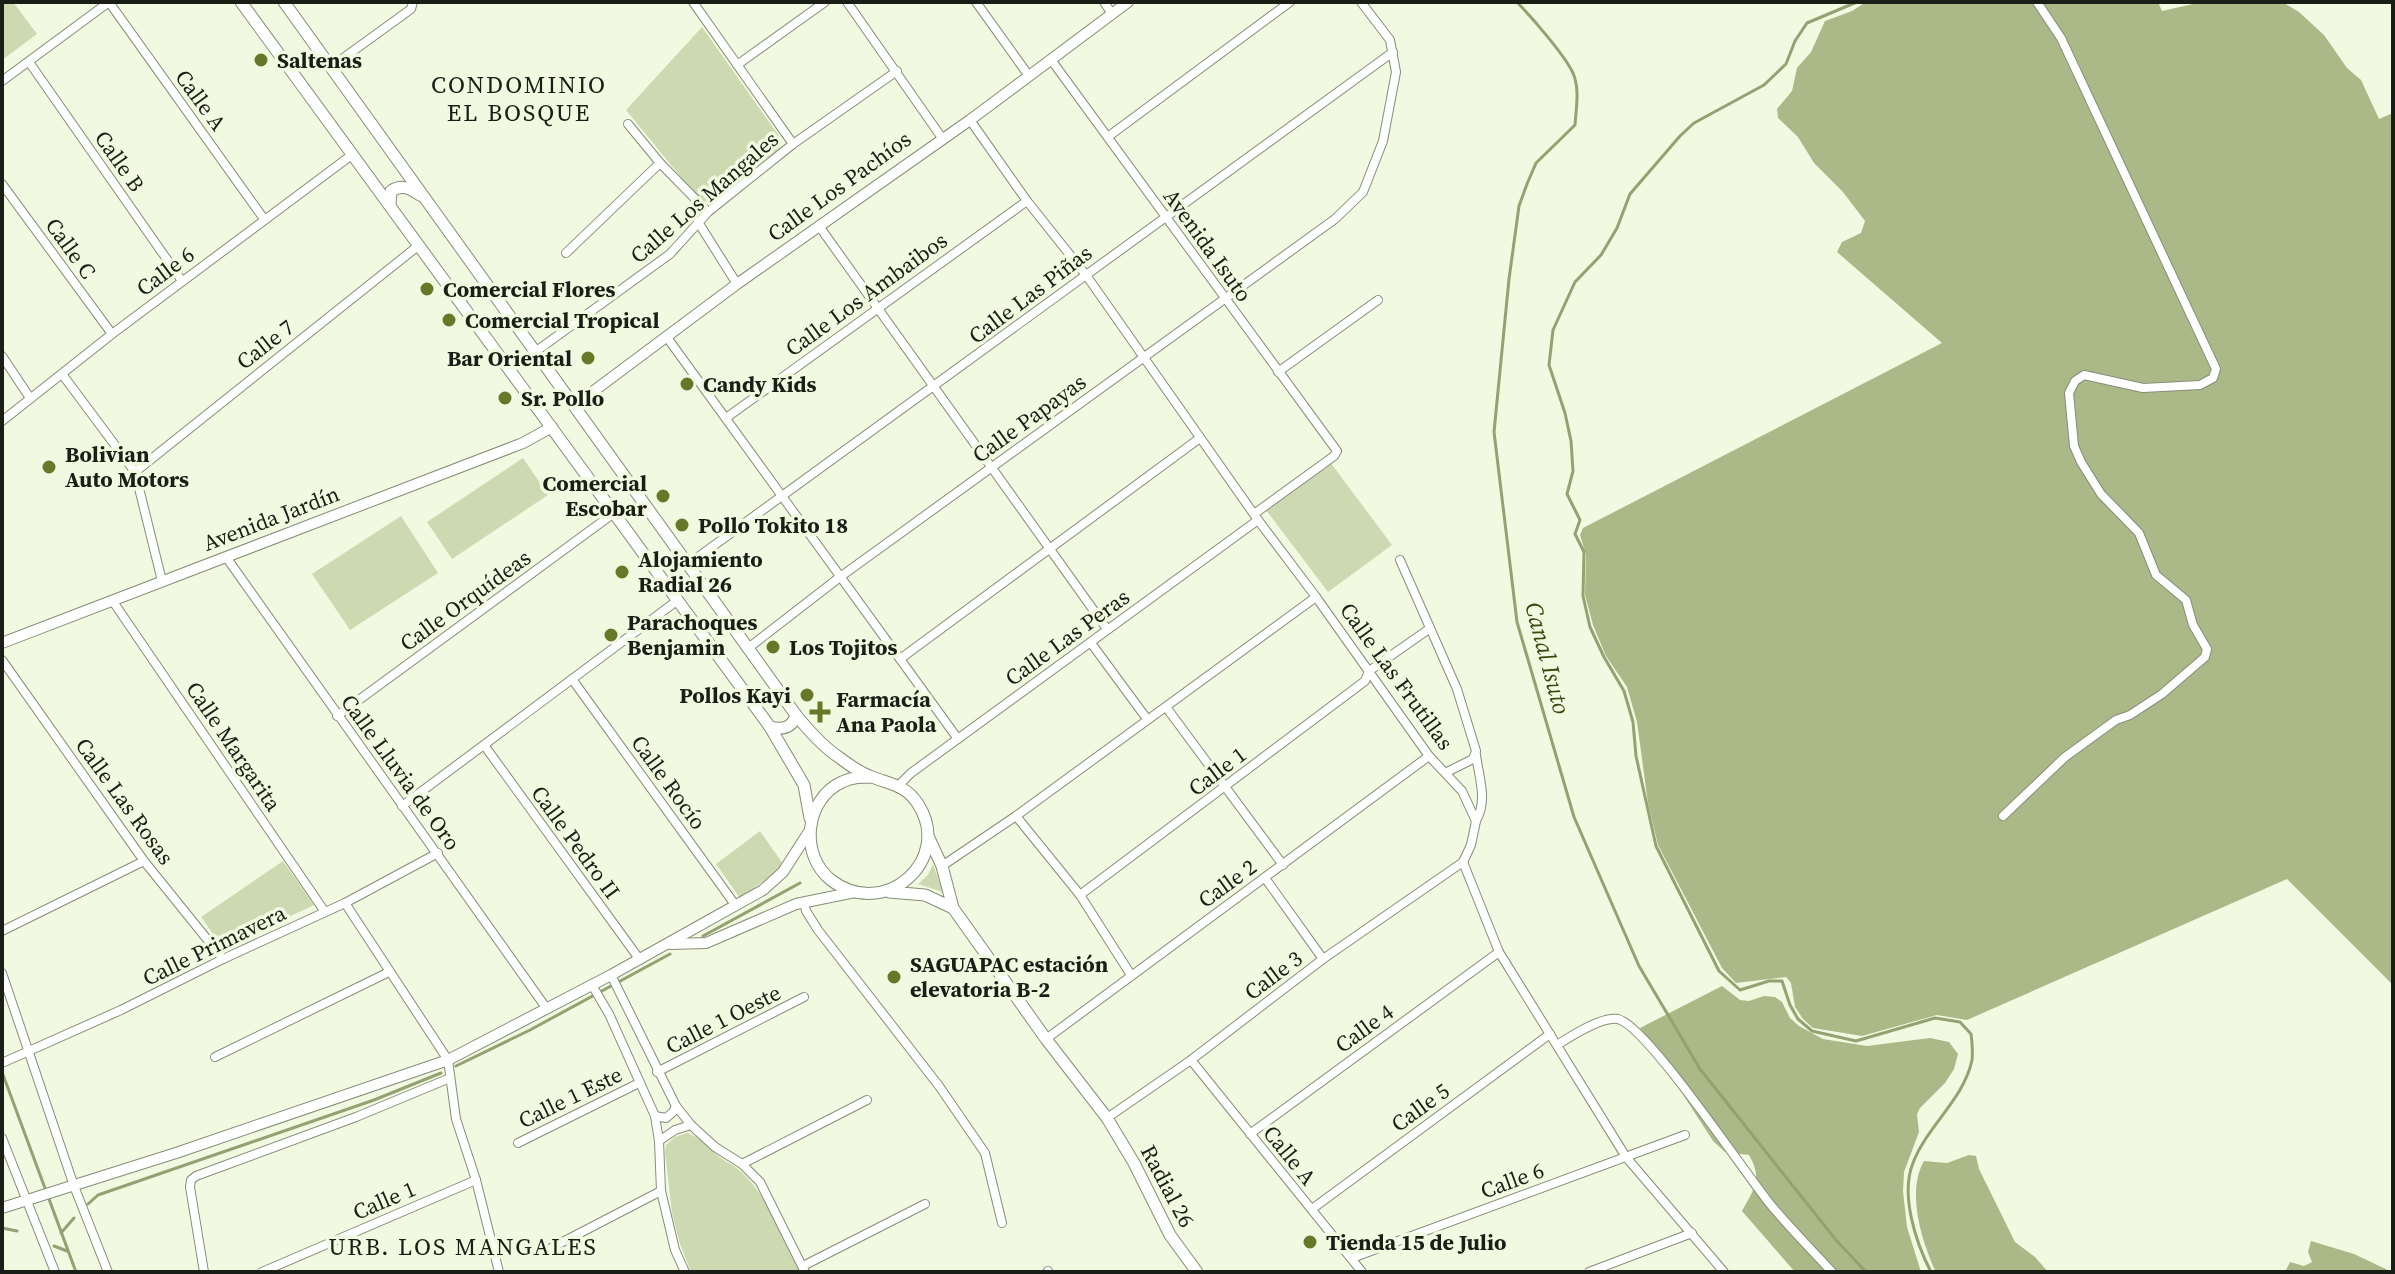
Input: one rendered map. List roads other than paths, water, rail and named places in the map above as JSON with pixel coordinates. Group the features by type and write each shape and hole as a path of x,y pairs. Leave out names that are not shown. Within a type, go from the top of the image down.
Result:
{"main road":[{"path":"241,2 770,727 804,785 811,846 816,862 826,876 839,886 855,892 925,895 953,908"},
{"path":"284,2 796,715 812,735 838,757 872,777 899,785 918,804 942,866 953,908"},
{"path":"372,179 394,182 401,173 399,164"},
{"path":"391,208 389,197 397,187 404,186 424,197"},
{"path":"770,727 787,727 794,722 796,715"},
{"path":"810,826 824,795 839,783 855,777 872,777"},
{"path":"879,892 906,882 917,869 926,844 927,830"},
{"name":"Radial 26","path":"953,908 1046,1039 1107,1118 1134,1163 1170,1235 1197,1272"}],"street":[{"path":"2,81 109,2"},
{"name":"Calle A","path":"109,2 264,219"},
{"path":"693,2 793,144"},
{"path":"737,65 825,2"},
{"path":"847,2 942,138"},
{"path":"976,2 1029,76"},
{"path":"1104,2 1112,14"},
{"name":"Calle Los Pachíos","path":"575,405 737,284 1052,61 1128,2"},
{"path":"1109,136 1290,2"},
{"path":"1361,2 1390,40 1393,52"},
{"path":"2003,816 2065,757 2116,720 2130,715 2162,694 2205,657 2207,649 2193,625 2186,600 2156,575 2139,533 2101,494 2081,462 2074,446 2069,393 2075,381 2084,375 2143,388 2200,385 2213,378 2216,369 2061,38 2037,2"},
{"path":"331,67 411,9 413,3"},
{"name":"Calle Las Piñas","path":"687,565 1393,52"},
{"name":"Calle Papayas","path":"747,649 840,577 1335,219 1363,192 1383,141 1396,72 1393,52"},
{"name":"Avenida Isuto","path":"1052,61 1337,451"},
{"name":"Calle B","path":"29,62 182,281"},
{"name":"Calle Los Mangales","path":"535,352 670,254 708,212 793,144 897,71"},
{"name":"Calle Las Frutillas","path":"970,120 1027,201 1086,275 1429,756 1462,791 1476,821"},
{"path":"628,124 660,163 708,212"},
{"name":"Calle 6","path":"2,421 112,334 353,154"},
{"path":"566,253 660,163"},
{"name":"Calle C","path":"2,184 112,334"},
{"name":"Calle Los Ambaibos","path":"726,418 1027,201"},
{"path":"698,222 737,284"},
{"path":"819,226 1107,629"},
{"name":"Calle 7","path":"135,472 418,246"},
{"path":"1278,372 1378,300"},
{"path":"666,336 958,739"},
{"path":"2,356 30,398"},
{"path":"62,374 135,472 162,581"},
{"name":"Avenida Jardín","path":"2,643 523,443 552,427"},
{"path":"900,659 1200,438"},
{"name":"Calle Las Peras","path":"899,785 911,773 1091,643 1337,451"},
{"name":"Calle Orquídeas","path":"337,716 614,513"},
{"name":"Calle Lluvia de Oro","path":"226,557 547,1009"},
{"path":"1400,560 1457,689 1475,755 1483,799 1482,811 1463,862 1499,952 1626,1157 1724,1272"},
{"path":"942,866 1016,816 1316,597"},
{"name":"Calle Margarita","path":"112,600 325,912"},
{"path":"402,806 678,600"},
{"name":"Calle 1","path":"1080,895 1227,787 1365,681 1369,671 1429,629"},
{"path":"1091,643 1147,719"},
{"name":"Calle Las Rosas","path":"2,660 144,861 223,959"},
{"name":"Calle Rocío","path":"572,679 736,906"},
{"path":"1166,707 1283,865"},
{"name":"Calle Pedro II","path":"484,745 640,960"},
{"path":"1447,772 1475,755"},
{"name":"Calle 2","path":"1046,1039 1429,756"},
{"path":"1016,816 1080,895 1131,975"},
{"path":"2,1208 448,1060 547,1009 597,991 614,982 640,960 763,890 783,872 810,826"},
{"name":"Calle Primavera","path":"4,1062 345,903 438,853"},
{"path":"2,931 144,861"},
{"name":"Calle 3","path":"1107,1118 1191,1060 1323,959 1463,862"},
{"path":"1265,878 1323,959"},
{"path":"669,943 706,943 804,902 855,892"},
{"path":"804,902 818,930 939,1086 985,1153 1002,1223"},
{"path":"345,903 448,1060 456,1119 476,1180 499,1272"},
{"name":"Calle 4","path":"1250,1134 1499,952"},
{"path":"215,1057 389,972"},
{"path":"2,973 68,1188 108,1272"},
{"path":"614,982 676,1106 715,1147 742,1164 760,1182 804,1269 925,1204"},
{"path":"597,991 655,1116 661,1191 675,1250 685,1272"},
{"name":"Calle 1 Oeste","path":"657,1072 804,997"},
{"path":"1557,1045 1609,1019 1630,1024 1656,1052 1770,1204 1832,1272"},
{"name":"Calle 5","path":"1312,1209 1550,1034"},
{"name":"Calle A","path":"1191,1060 1362,1272"},
{"path":"204,1272 190,1187 191,1180 196,1176 356,1117 450,1078"},
{"name":"Calle 1 Este","path":"518,1143 639,1083"},
{"path":"742,1164 867,1100"},
{"path":"655,1116 666,1118 676,1106"},
{"path":"659,1141 675,1130 691,1125"},
{"name":"Calle 6","path":"1352,1258 1685,1135"},
{"path":"2,1138 55,1272"},
{"name":"Calle 1","path":"262,1272 476,1180"},
{"path":"551,1248 661,1191"},
{"path":"1589,1272 1692,1233"}],"waterway":[{"name":"Canal Isuto","path":"1517,2 1569,65 1575,79 1577,99 1575,125 1536,163 1527,184 1519,206 1509,279 1494,432 1517,622 1574,817 1639,966 1700,1069 1836,1240 1866,1272"},
{"path":"1857,2 1807,23 1795,41 1786,64 1764,85 1694,123 1630,194 1617,228 1601,255 1575,282 1553,330 1549,365 1571,441 1573,471 1567,494 1580,520 1575,534 1584,552 1583,596 1590,627 1624,691 1633,722 1636,756 1656,846 1719,971 1740,990 1769,981 1782,981 1798,1019 1812,1031 1856,1041 1935,1018 1960,1022 1971,1034 1972,1057 1968,1074 1919,1150 1909,1176 1912,1219 1931,1272"},
{"path":"703,936 800,883"},
{"path":"456,1066 530,1030 670,954"},
{"path":"2,1072 76,1272"},
{"path":"88,1204 98,1195 374,1100 441,1073"},
{"path":"61,1233 74,1218"},
{"path":"2,1228 17,1231"},
{"path":"54,1246 67,1251"}],"place":[{"name":"Saltenas","path":"261,60"},
{"name":"Comercial Flores","path":"427,289"},
{"name":"Comercial Tropical","path":"449,320"},
{"name":"Bar Oriental","path":"588,358"},
{"name":"Candy Kids","path":"687,384"},
{"name":"Sr. Pollo","path":"505,398"},
{"name":"Bolivian Auto Motors","path":"49,467"},
{"name":"Comercial Escobar","path":"663,496"},
{"name":"Pollo Tokito 18","path":"682,525"},
{"name":"Alojamiento Radial 26","path":"622,572"},
{"name":"Parachoques Benjamin","path":"611,635"},
{"name":"Los Tojitos","path":"773,647"},
{"name":"Pollos Kayi","path":"807,695"},
{"name":"Farmacía Ana Paola","path":"820,712"},
{"name":"SAGUAPAC estación elevatoria B-2","path":"894,977"},
{"name":"Tienda 15 de Julio","path":"1310,1242"}],"district":[{"name":"CONDOMINIO EL BOSQUE","path":"519,98"},
{"name":"URB. LOS MANGALES","path":"463,1246"}]}
